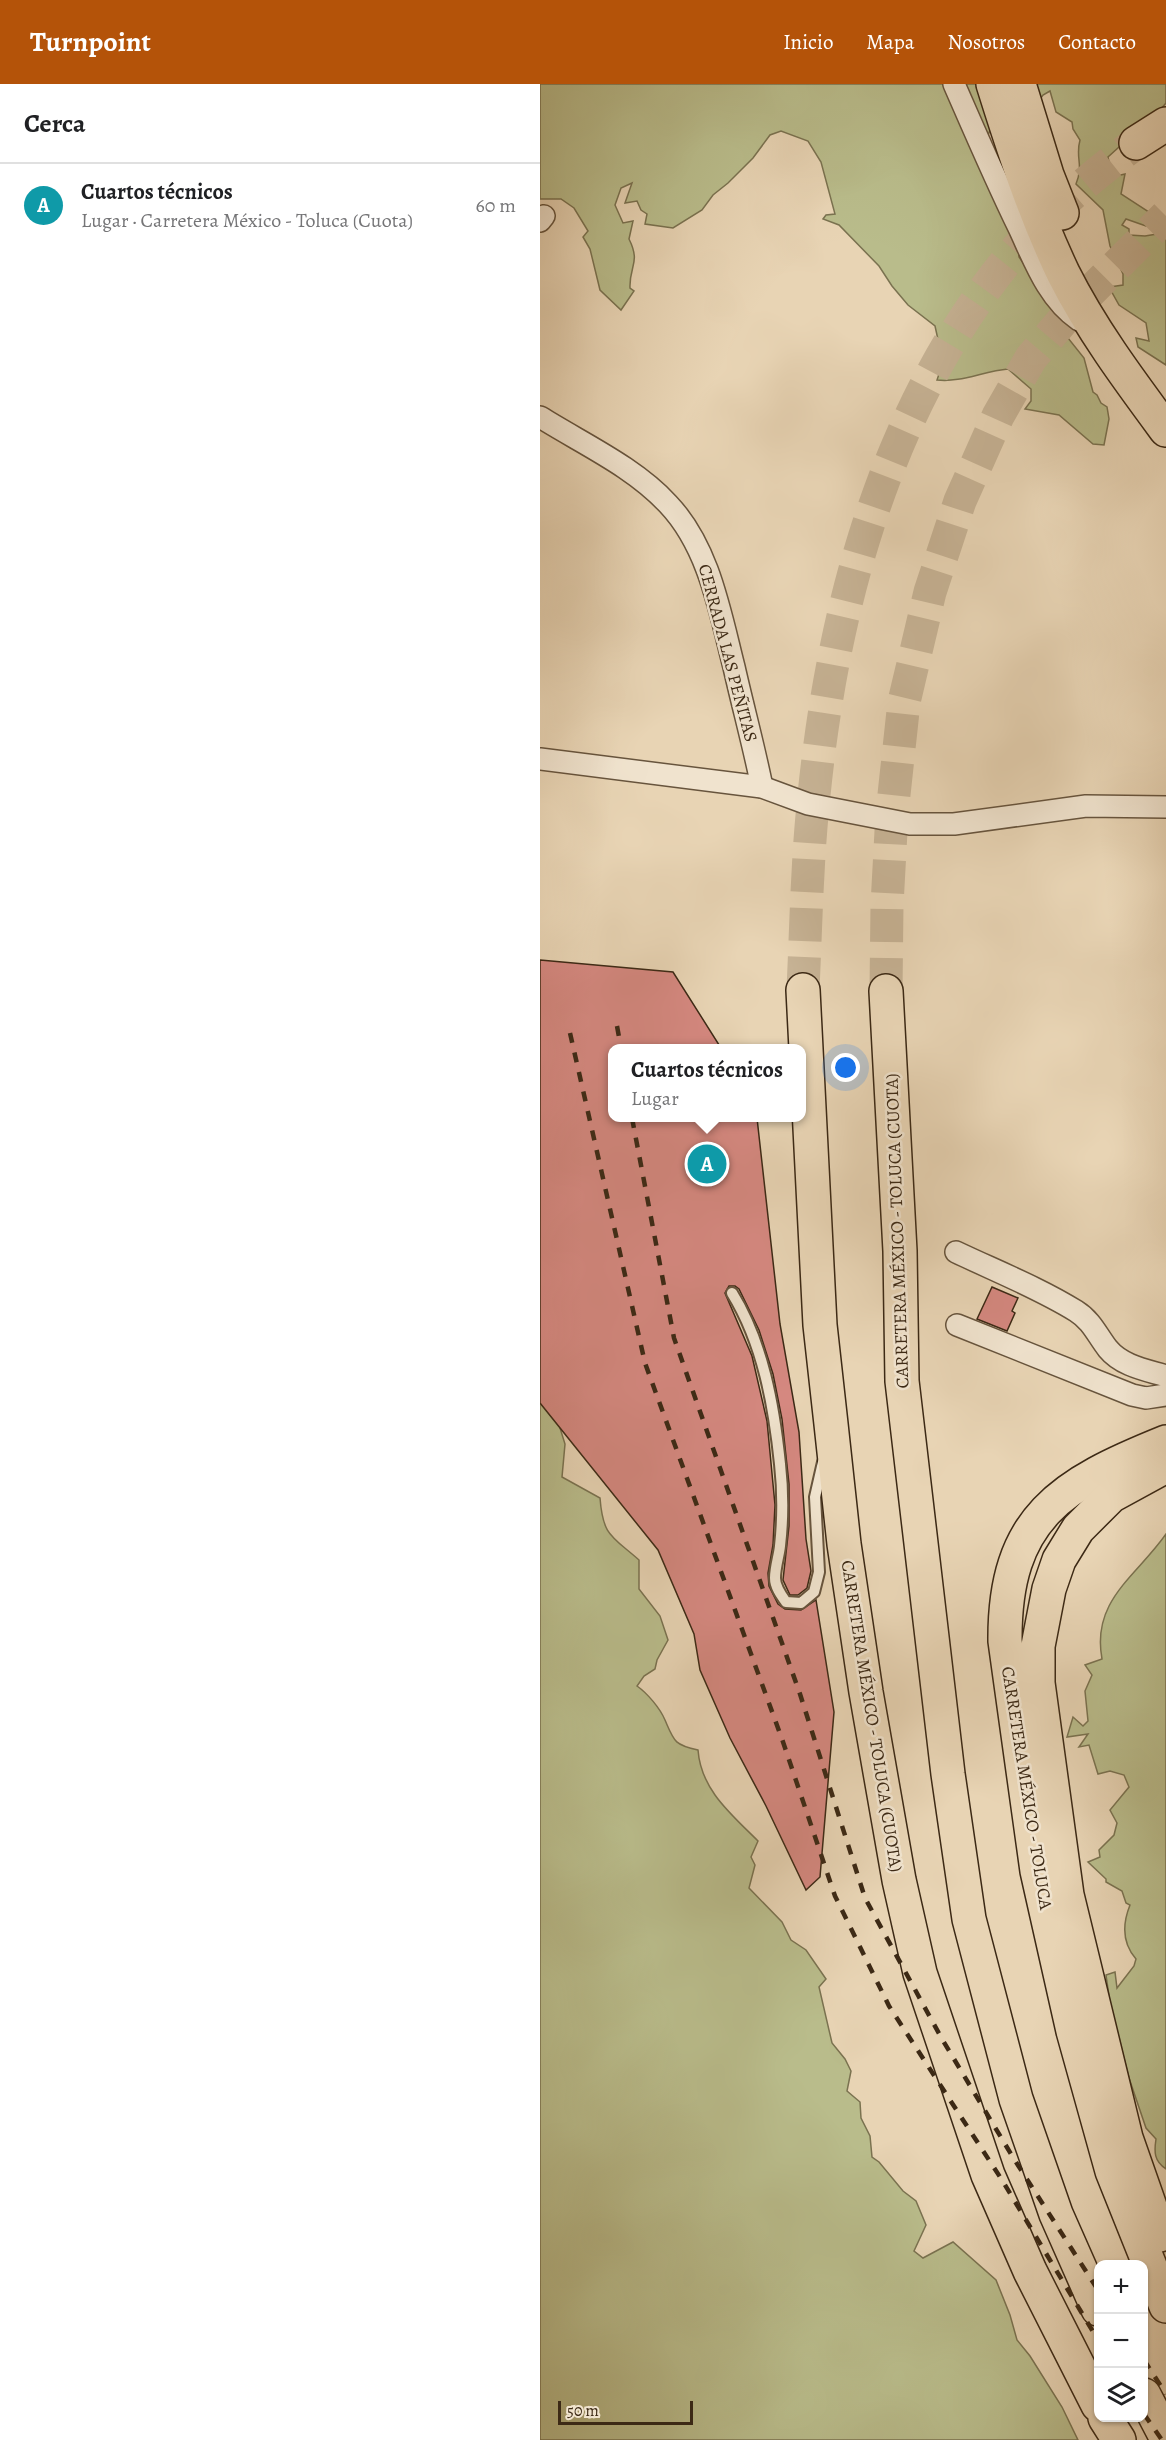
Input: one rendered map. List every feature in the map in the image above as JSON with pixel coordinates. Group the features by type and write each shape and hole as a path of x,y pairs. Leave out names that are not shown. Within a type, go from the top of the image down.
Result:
{"main road":[{"path":"993,84 1019,168 1063,273 1097,333 1166,430"},
{"path":"1018,84 1047,174 1095,287 1123,336 1166,393"},
{"path":"1136,143 1166,124"},
{"name":"CARRETERA MÉXICO - TOLUCA (CUOTA)","path":"803,990 806,1044"},
{"name":"CARRETERA MÉXICO - TOLUCA (CUOTA)","path":"886,991 900,1251 902,1381 947,1762 969,1919 1016,2099 1056,2214 1094,2300"},
{"name":"CARRETERA MÉXICO - TOLUCA (CUOTA)","path":"806,1049 820,1325 844,1544 866,1692 899,1880 921,1973 988,2175 1030,2271 1094,2397"},
{"name":"CARRETERA MÉXICO - TOLUCA","path":"1166,1442 1090,1476 1054,1501 1042,1514 1031,1529 1019,1556 1012,1576 1005,1618 1005,1641 1037,1870 1073,2031 1112,2171 1166,2306"},
{"name":"CARRETERA MÉXICO - TOLUCA","path":"1166,1466 1111,1496 1078,1529 1059,1560 1043,1617 1038,1646 1038,1683 1067,1894 1126,2138 1166,2250"},
{"path":"1148,2405 1166,2437"},
{"path":"1108,2422 1119,2440"}],"street":[{"path":"954,84 1004,198 1043,278 1067,312 1097,333"},
{"name":"CERRADA LAS PEÑITAS","path":"540,417 650,486 669,504 688,529 699,551 725,630 762,788"},
{"path":"540,759 762,788 808,804 910,824 954,824 1086,807 1166,807"},
{"path":"956,1252 1077,1312 1096,1328 1107,1348 1114,1355 1133,1366 1166,1376"},
{"path":"957,1325 1132,1395 1146,1398 1166,1395"}],"lane":[{"path":"732,1293 745,1314 762,1362 773,1415 783,1509 774,1579 779,1593 786,1602 801,1603 814,1592 819,1572 815,1497 831,1424"}],"green space":[{"path":"540,84 979,84 994,119 986,141 1016,184 1019,257 1059,314 1060,328 1084,358 1093,392 1107,407 1109,419 1104,445 1093,444 1059,415 1025,409 1031,401 1031,389 1008,369 954,380 937,380 943,362 935,326 908,305 879,266 839,225 823,219 826,215 835,214 821,162 808,141 781,131 770,135 753,158 713,195 702,210 673,228 645,224 647,214 641,210 637,201 625,203 632,183 621,188 615,205 623,223 633,221 629,239 634,254 630,288 634,291 621,310 600,290 590,249 583,237 588,231 574,208 561,199 540,199"},
{"path":"1027,84 1166,84 1166,103 1108,157 1112,177 1125,174 1121,194 1149,212 1146,226 1126,219 1122,225 1129,229 1129,235 1166,236 1166,365 1138,347 1136,338 1149,341 1146,323 1119,305 1109,287 1123,285 1123,274 1110,246 1103,210 1076,184 1079,171 1080,140 1073,129 1072,122 1056,112 1050,91 1043,95 1036,105"},
{"path":"540,1389 551,1399 565,1444 562,1477 600,1498 601,1511 610,1535 639,1560 639,1589 660,1616 668,1640 657,1660 655,1669 644,1676 637,1686 657,1706 676,1741 698,1750 700,1764 711,1789 728,1811 758,1841 751,1857 755,1865 749,1888 782,1922 791,1940 806,1950 826,1979 819,1987 832,2043 851,2071 847,2091 860,2102 861,2118 870,2136 872,2157 879,2162 903,2191 916,2201 926,2225 914,2251 923,2258 953,2242 996,2280 1017,2340 1030,2356 1062,2407 1078,2440 540,2440"},
{"path":"1166,1534 1166,2169 1157,2159 1156,2139 1146,2128 1129,2078 1110,2003 1106,1975 1115,1972 1117,1988 1134,1966 1136,1959 1128,1947 1125,1934 1130,1905 1126,1903 1122,1891 1106,1882 1106,1879 1088,1862 1100,1857 1099,1850 1114,1835 1117,1823 1110,1810 1129,1787 1124,1775 1110,1771 1098,1774 1089,1745 1079,1747 1088,1734 1067,1737 1073,1717 1083,1726 1088,1721 1085,1691 1092,1675 1085,1665 1102,1659 1100,1638 1103,1620 1110,1605 1130,1576"}],"building":[{"path":"540,960 673,972 718,1044 608,1044 608,1122 757,1122 780,1324 799,1432 806,1539 811,1571 807,1588 798,1595 790,1595 783,1580 789,1526 789,1484 782,1419 773,1374 759,1330 739,1289 729,1286 725,1293 752,1356 767,1421 775,1505 773,1545 768,1573 769,1586 778,1604 785,1609 801,1610 816,1600 834,1712 820,1877 806,1890 730,1738 700,1670 694,1634 658,1550 540,1403"},
{"path":"992,1287 1018,1298 1012,1311 1015,1313 1007,1331 977,1319"}],"tunnel":[{"path":"803,990 808,868 814,795 835,652 872,512 898,444 929,379 966,316 1009,258 1038,226 1070,197 1136,143"},
{"path":"886,991 887,905 892,813 904,702 930,592 960,501 998,416 1031,358 1070,312 1166,216"}],"railway":[{"path":"617,1026 620,1044"},
{"path":"570,1033 645,1363 782,1739 835,1896 889,2006 1002,2180 1094,2333"},
{"path":"633,1122 674,1338 800,1694 865,1898 942,2039 1014,2159 1094,2284"},
{"path":"1148,2366 1166,2394"},
{"path":"1148,2420 1162,2440"}],"place":[{"name":"Cuartos técnicos","path":"707,1164"}]}
